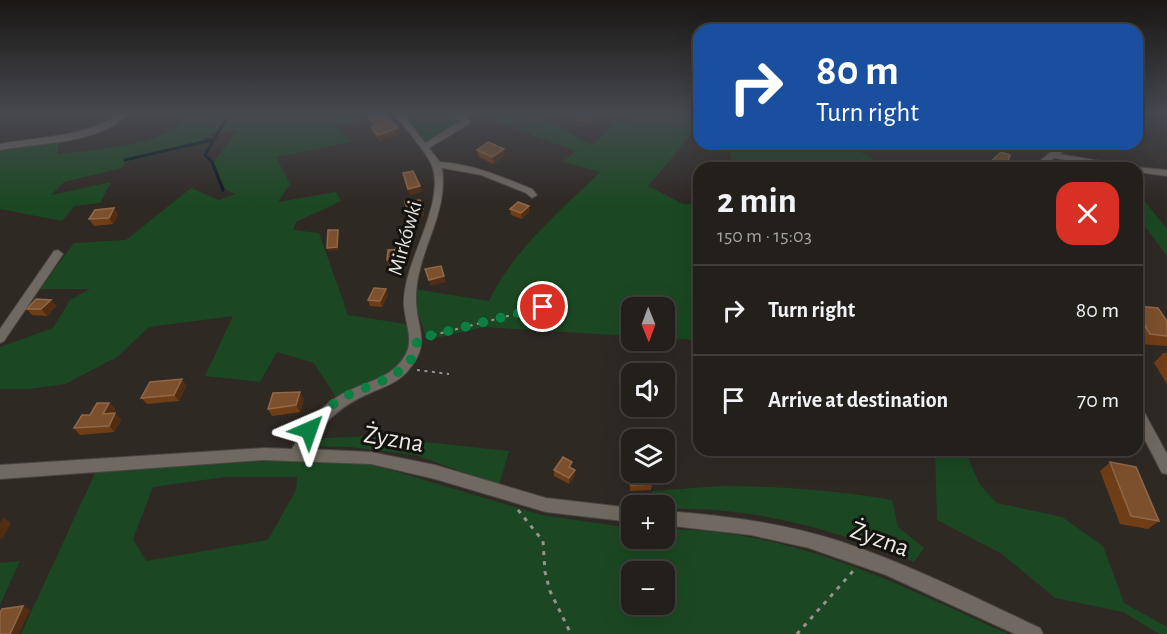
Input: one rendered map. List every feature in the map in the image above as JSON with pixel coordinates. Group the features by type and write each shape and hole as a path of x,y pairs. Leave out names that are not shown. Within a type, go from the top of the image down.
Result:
{"street":[{"path":"0,147 22,144"},
{"path":"421,144 437,165 452,165 490,175 529,191 531,195"},
{"path":"424,147 430,144"},
{"path":"1043,162 1059,150"},
{"path":"1052,155 1095,162"},
{"name":"Mirkówki","path":"417,339 410,296 416,265 439,189 437,165"},
{"path":"1143,170 1167,173"},
{"path":"0,338 58,254"},
{"path":"297,454 309,430 325,410 342,399 378,384 402,368 417,348 417,339"},
{"path":"1143,423 1167,468"},
{"name":"Żyzna","path":"0,472 264,454 371,458 435,472 546,505 621,514"},
{"name":"Żyzna","path":"675,519 741,525 857,556 891,568 1034,634"}],"path":[{"path":"417,339 543,307"},
{"path":"402,368 449,374"},
{"path":"511,494 522,519 537,528 545,544 544,567 562,624 571,634"},
{"path":"797,634 853,574 857,556"}],"green space":[{"path":"35,144 58,144 58,154 128,145 197,144 126,162 122,168 64,182 51,195 111,182 100,203 74,206 62,221 0,209 0,149"},
{"path":"227,144 343,144 276,157 290,184 278,202 336,192 341,201 296,222 293,230 319,233 348,315 412,325 411,349 398,367 379,379 336,397 314,363 277,352 260,382 205,376 233,316 149,327 117,357 65,384 29,389 0,389 0,347 53,328 70,300 90,289 40,289 74,243 126,240 191,188 219,200 235,194 225,189 214,162"},
{"path":"555,144 683,144 648,186 683,204 693,205 693,340 675,339 675,297 621,297 621,335 484,327 427,340 416,307 414,289 489,301 499,282 524,248 600,172 563,162 575,151"},
{"path":"730,150 857,150 874,159 864,162 731,162"},
{"path":"1143,199 1167,229 1167,256 1143,224"},
{"path":"369,436 509,451 499,485 415,455 350,447 309,446 311,439"},
{"path":"935,456 967,456 980,485 997,503 1062,517 1103,546 1124,603 1167,627 1167,634 1159,634 1123,612 1055,598 1002,554 937,520"},
{"path":"306,459 367,463 542,515 621,527 621,549 675,549 675,530 712,532 800,549 883,578 1008,634 21,634 96,471","holes":["225,477 297,477 296,490 268,540 146,561 133,539 153,487"]},
{"path":"720,486 763,487 806,489 892,500 898,527 924,548 914,562 854,539 792,522 729,511 675,509 675,495 652,495 652,491"},
{"path":"20,561 0,605 0,563"}],"building":[{"path":"486,144 504,149 492,157 477,150"},
{"path":"1001,152 1010,155 1008,162 990,162"},
{"path":"413,171 420,186 408,189 403,173"},
{"path":"420,200 423,209 408,212 405,202"},
{"path":"518,202 529,206 521,213 510,209"},
{"path":"114,208 109,218 89,219 95,210"},
{"path":"328,230 338,230 337,247 327,248"},
{"path":"404,249 403,258 387,260 388,250"},
{"path":"441,266 444,276 429,280 425,269"},
{"path":"374,288 386,289 380,301 368,300"},
{"path":"36,299 51,300 41,309 27,309"},
{"path":"1143,307 1158,308 1167,321 1167,336 1150,334 1143,323"},
{"path":"182,379 174,395 141,398 150,382"},
{"path":"300,392 296,405 268,409 273,393"},
{"path":"97,403 109,403 103,414 115,413 109,426 74,428 82,415 90,415"},
{"path":"563,457 572,462 569,467 575,470 569,478 554,470"},
{"path":"1110,462 1136,467 1159,521 1131,516"},
{"path":"631,483 652,484 631,485"},
{"path":"23,606 10,634 0,634 2,609"}],"waterway":[{"path":"125,160 196,144"},
{"path":"212,144 205,155 212,162 223,190"}],"route":[{"path":"309,430 325,410 342,399 378,384 399,372 417,348 417,339 543,307"}]}
